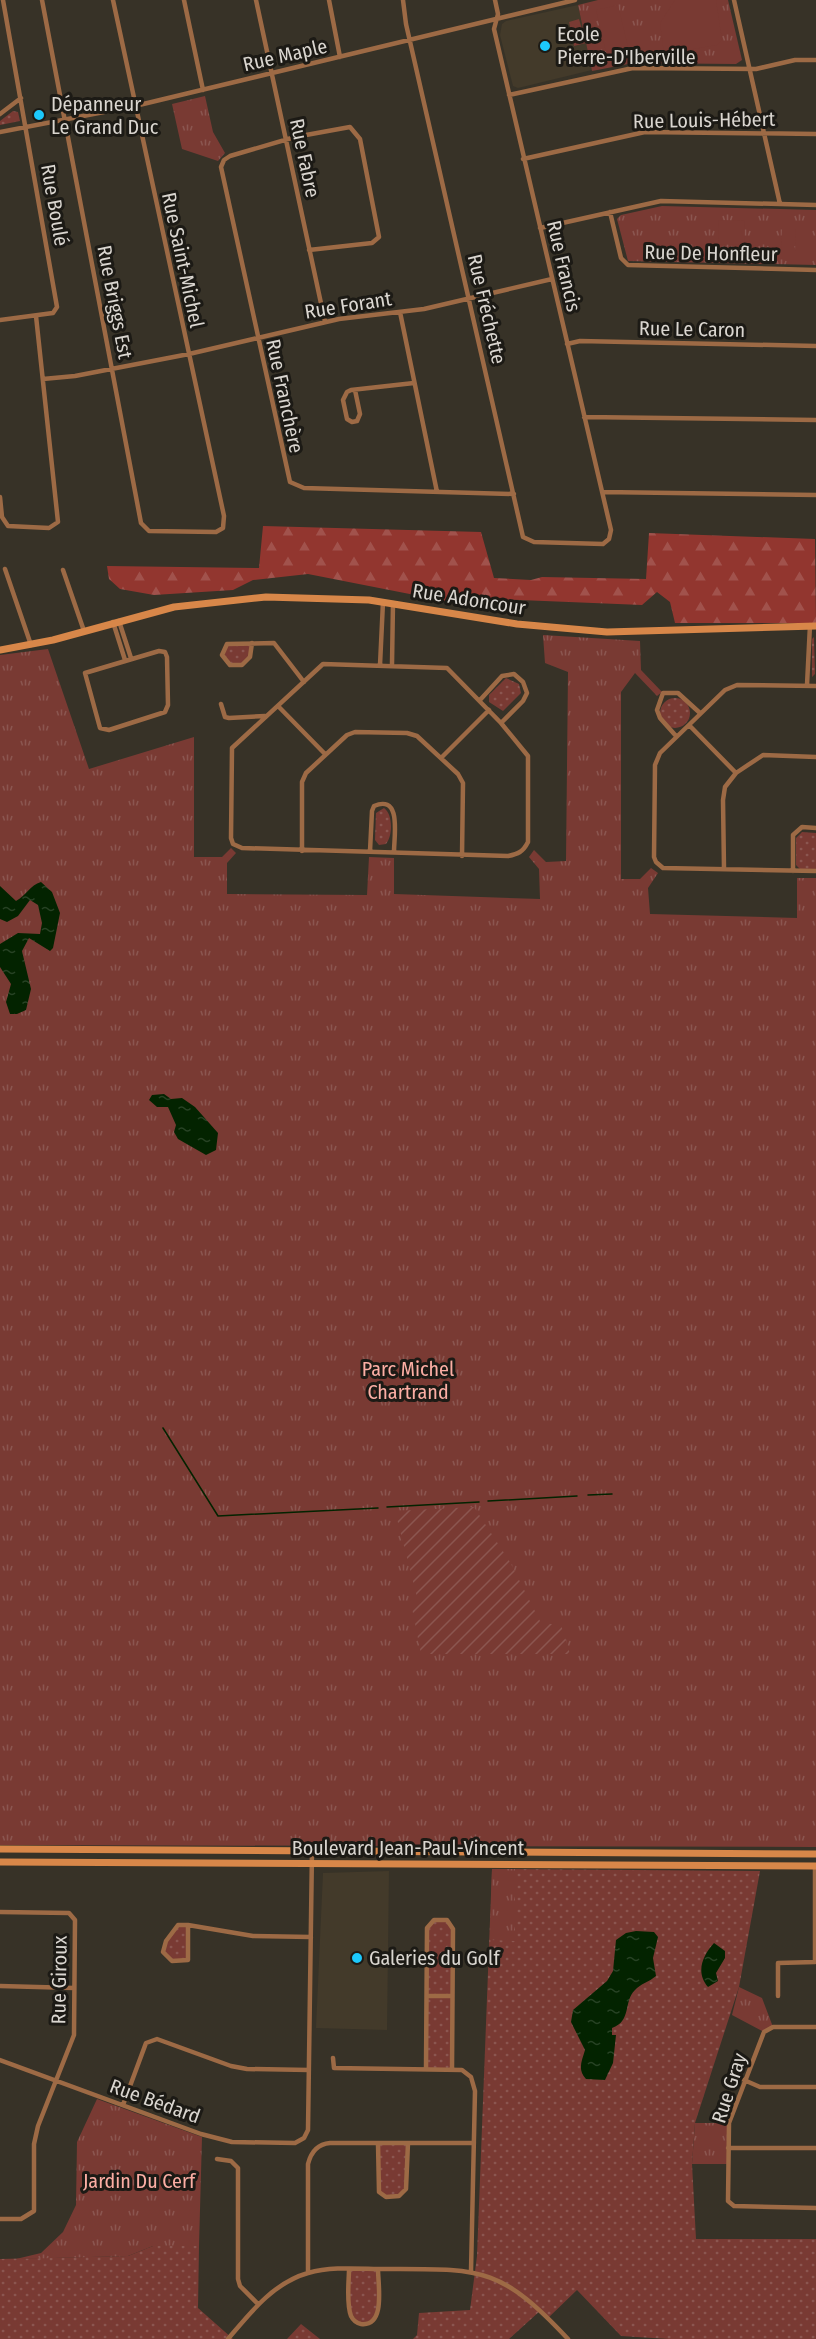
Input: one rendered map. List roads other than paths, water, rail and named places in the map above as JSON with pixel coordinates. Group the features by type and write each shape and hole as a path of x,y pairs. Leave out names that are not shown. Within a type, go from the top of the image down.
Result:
{"street":[{"name":"Rue Boulé","path":"3,0 57,309 53,313 36,316"},
{"name":"Rue Briggs Est","path":"42,0 143,526 151,531 211,532 219,531 224,526"},
{"name":"Rue Saint-Michel","path":"113,0 224,516 224,526"},
{"path":"184,0 203,90"},
{"name":"Rue Fabre","path":"256,0 325,322"},
{"path":"329,0 340,57"},
{"name":"Rue Fréchette","path":"403,0 410,40 526,540 600,544 609,539"},
{"name":"Rue Francis","path":"495,0 494,29 611,530 609,539"},
{"name":"Rue Maple","path":"0,132 135,106 574,0"},
{"path":"734,0 780,204"},
{"path":"509,95 633,68 749,69 795,60 816,60"},
{"path":"0,114 21,98"},
{"path":"286,141 343,127 355,131 380,231 378,239 372,243 309,250"},
{"name":"Rue Louis-Hébert","path":"523,159 645,132 816,134"},
{"name":"Rue Franchère","path":"286,141 230,156 224,160 221,167 287,474 293,484 304,488 514,494"},
{"path":"540,228 661,201 816,205"},
{"name":"Rue De Honfleur","path":"610,212 621,258 628,266 816,270"},
{"name":"Rue Forant","path":"43,379 189,354 325,322 400,312 552,279"},
{"path":"400,312 437,492"},
{"path":"0,320 36,316 58,519 54,526 49,528 10,526 3,520 0,497"},
{"name":"Rue Le Caron","path":"567,344 580,341 816,346"},
{"path":"355,390 360,416 352,422 346,418 343,398 347,392 355,390 414,383"},
{"path":"584,417 816,420"},
{"path":"602,492 816,495"},
{"path":"5,569 31,645"},
{"path":"63,570 84,631"},
{"name":"Rue Adoncour","path":"0,650 31,645 174,607 234,598 315,597 383,602 517,624 607,632 813,626"},
{"path":"380,664 383,602"},
{"path":"392,664 393,603"},
{"path":"116,621 128,659"},
{"path":"807,685 813,626"},
{"path":"252,643 250,657 242,665 230,665 222,655 227,644 252,643 274,644 304,682"},
{"path":"165,652 168,657 167,707 162,714 105,730 99,726 84,675 88,671 128,659 165,652"},
{"path":"323,664 380,664 447,668 480,700 528,756 528,842 520,854 462,856 239,848 231,838 232,748 323,664"},
{"path":"480,700 502,676 513,674 520,679 527,693 523,701 501,723"},
{"path":"816,686 736,685 725,690 660,753 655,765 656,862 663,868 816,872"},
{"path":"676,736 660,718 657,710 663,693 678,693 699,713"},
{"path":"221,704 225,717 266,716"},
{"path":"278,706 325,754"},
{"path":"442,757 489,711"},
{"path":"688,725 736,773"},
{"path":"302,851 302,782 306,773 347,735 355,732 407,733 417,736 442,757 463,783 462,856"},
{"path":"724,869 724,794 725,787 736,773 764,755 816,757"},
{"path":"370,851 372,811 374,806 386,804 392,807 395,813 394,852"},
{"path":"793,871 793,835 802,827 816,828"},
{"name":"Boulevard Jean-Paul-Vincent","path":"0,1849 816,1854 816,1866 0,1862"},
{"path":"123,2105 146,2043 157,2039 231,2066 247,2069 309,2070 312,1850"},
{"path":"778,1996 778,1963 816,1962 816,1866"},
{"name":"Rue Giroux","path":"0,1912 69,1913 75,1920 74,2034 38,2126 34,2144 34,2211 21,2219 0,2219"},
{"path":"426,2069 427,1928 434,1920 447,1920 453,1929 452,2069"},
{"path":"188,1924 188,1960 172,1961 164,1952 166,1941 178,1925 188,1924 253,1936 311,1937"},
{"path":"0,1986 74,1988"},
{"path":"427,1996 453,1996"},
{"name":"Rue Gray","path":"816,2027 773,2027 764,2032 729,2123 728,2148 728,2201 734,2206 816,2208"},
{"path":"333,2058 334,2068 452,2069 462,2070 474,2081 471,2271"},
{"name":"Rue Bédard","path":"0,2060 232,2142 295,2143 304,2138 308,2130 309,2070"},
{"path":"744,2080 760,2087 816,2087"},
{"path":"308,2273 308,2164 315,2149 330,2143 474,2143"},
{"path":"378,2143 379,2192 386,2197 399,2196 406,2188 408,2143"},
{"path":"728,2148 816,2148"},
{"path":"217,2159 231,2161 238,2168 238,2279 245,2291 258,2304"},
{"path":"349,2269 351,2318 358,2324 369,2324 378,2312 378,2269"},
{"path":"228,2339 258,2304 275,2290 308,2273 378,2269 471,2271 491,2276 521,2293 568,2339"}],"water":[{"path":"41,882 52,892 60,913 53,948 50,951 29,938 22,951 31,989 26,1010 10,1014 6,1002 11,984 0,967 0,944 18,933 40,934 42,923 38,905 30,900 18,916 7,922 0,919 0,886 16,901"},
{"path":"164,1094 171,1099 182,1098 195,1107 218,1133 216,1150 206,1155 178,1139 174,1132 176,1125 168,1107 157,1107 149,1100 152,1095"},
{"path":"654,1932 658,1937 653,1958 656,1976 635,1990 622,2021 612,2028 612,2035 616,2035 613,2063 605,2080 586,2079 581,2068 585,2050 571,2022 573,2010 607,1981 613,1971 616,1940 626,1933"},
{"path":"714,1943 725,1951 725,1958 716,1973 718,1981 708,1987 701,1970 704,1958"}],"waterway":[{"path":"163,1428 218,1516 378,1508"},
{"path":"588,1495 612,1494"},
{"path":"488,1501 577,1496"},
{"path":"387,1507 479,1502"}],"place":[{"name":"Ecole Pierre-D'Iberville","path":"545,46"},
{"name":"Dépanneur Le Grand Duc","path":"39,115"},
{"name":"Galeries du Golf","path":"357,1958"}],"park label":[{"name":"Parc Michel Chartrand","path":"408,1380"},
{"name":"Jardin Du Cerf","path":"139,2181"}]}
